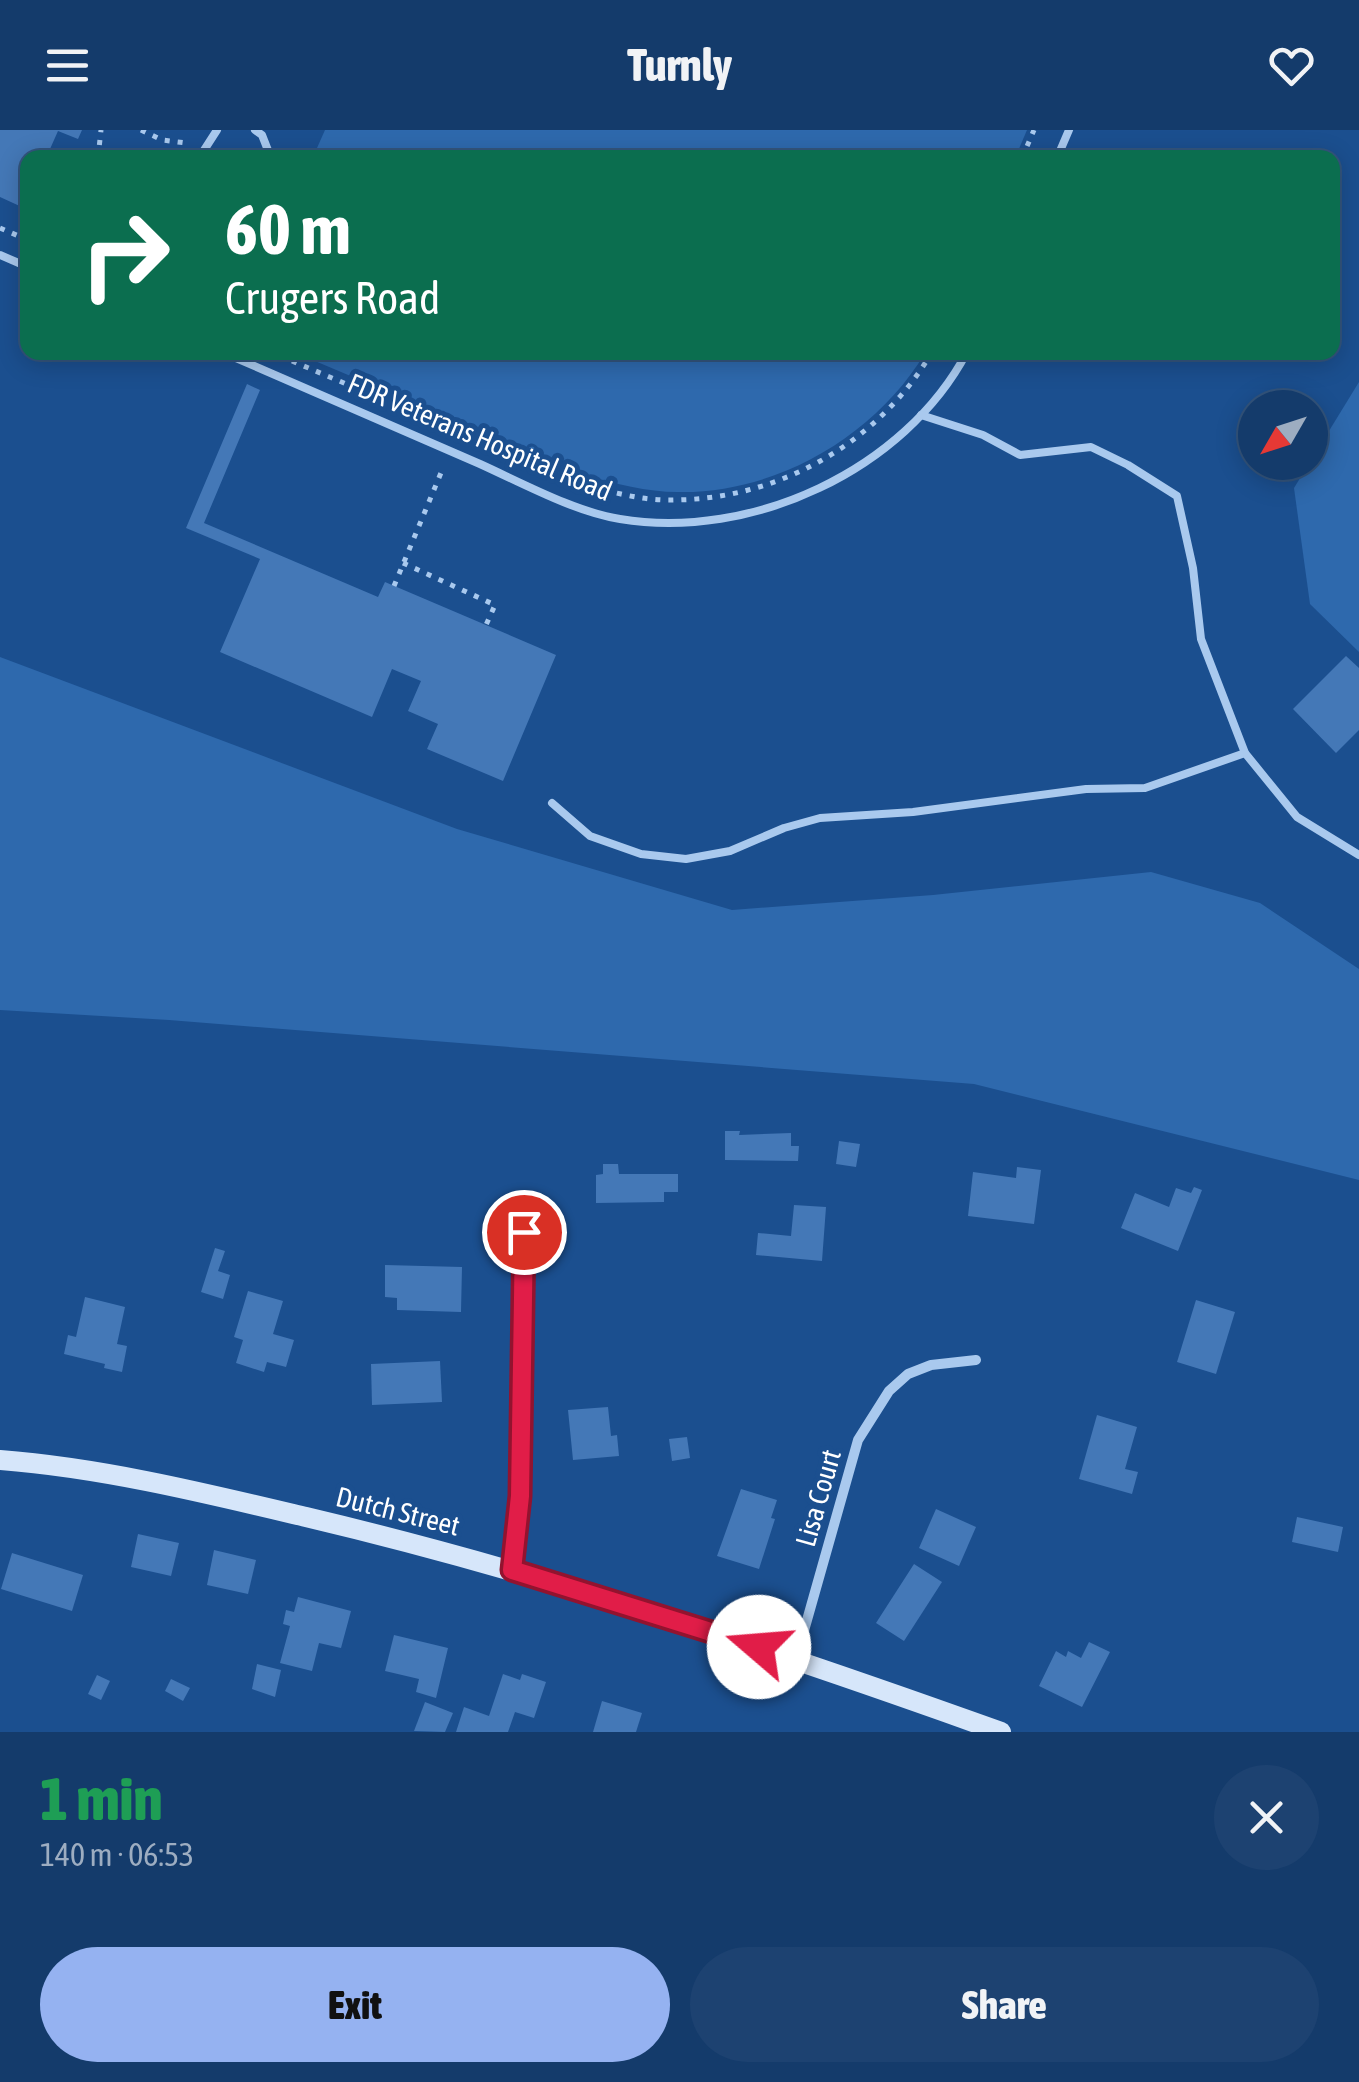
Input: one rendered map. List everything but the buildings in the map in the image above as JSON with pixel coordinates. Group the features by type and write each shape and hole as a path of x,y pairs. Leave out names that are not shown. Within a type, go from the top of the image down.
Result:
{"street":[{"path":"512,1570 520,1496 524,1232"},
{"name":"Lisa Court","path":"796,1659 858,1440 889,1392 908,1374 931,1365 976,1360"},
{"name":"Dutch Street","path":"0,1460 175,1486 443,1549 796,1659 1001,1732"}],"lane":[{"path":"202,150 217,130"},
{"path":"255,130 262,134 268,150"},
{"name":"FDR Veterans Hospital Road","path":"240,360 558,498 617,519 676,524 755,513 836,479 901,438 952,381 963,360"},
{"path":"922,415 983,436 1020,455 1091,447 1177,496 1194,568 1202,639 1245,753 1297,817 1359,855"},
{"path":"552,803 590,836 641,854 686,858 730,851 784,828 820,818 913,812 1086,789 1145,788 1245,753"}],"path":[{"path":"141,130 162,140 204,146"},
{"path":"280,360 298,362 575,482 670,501 720,497 762,488 830,456 855,440 892,406 927,360"},
{"path":"394,586 450,451"},
{"path":"403,563 495,605 486,625"}],"shaded area":[{"path":"325,130 1027,130 1018,150 316,150"},
{"path":"313,360 920,360 880,409 852,433 789,470 754,482 683,492 621,485 585,475"},
{"path":"1359,382 1359,652 1310,604 1294,488 1299,480 1328,480 1328,433"},
{"path":"0,657 457,829 732,910 933,895 1151,872 1260,903 1359,969 1359,1180 974,1084 0,1010"}],"route":[{"path":"524,1232 520,1496 512,1570 759,1647"}]}
